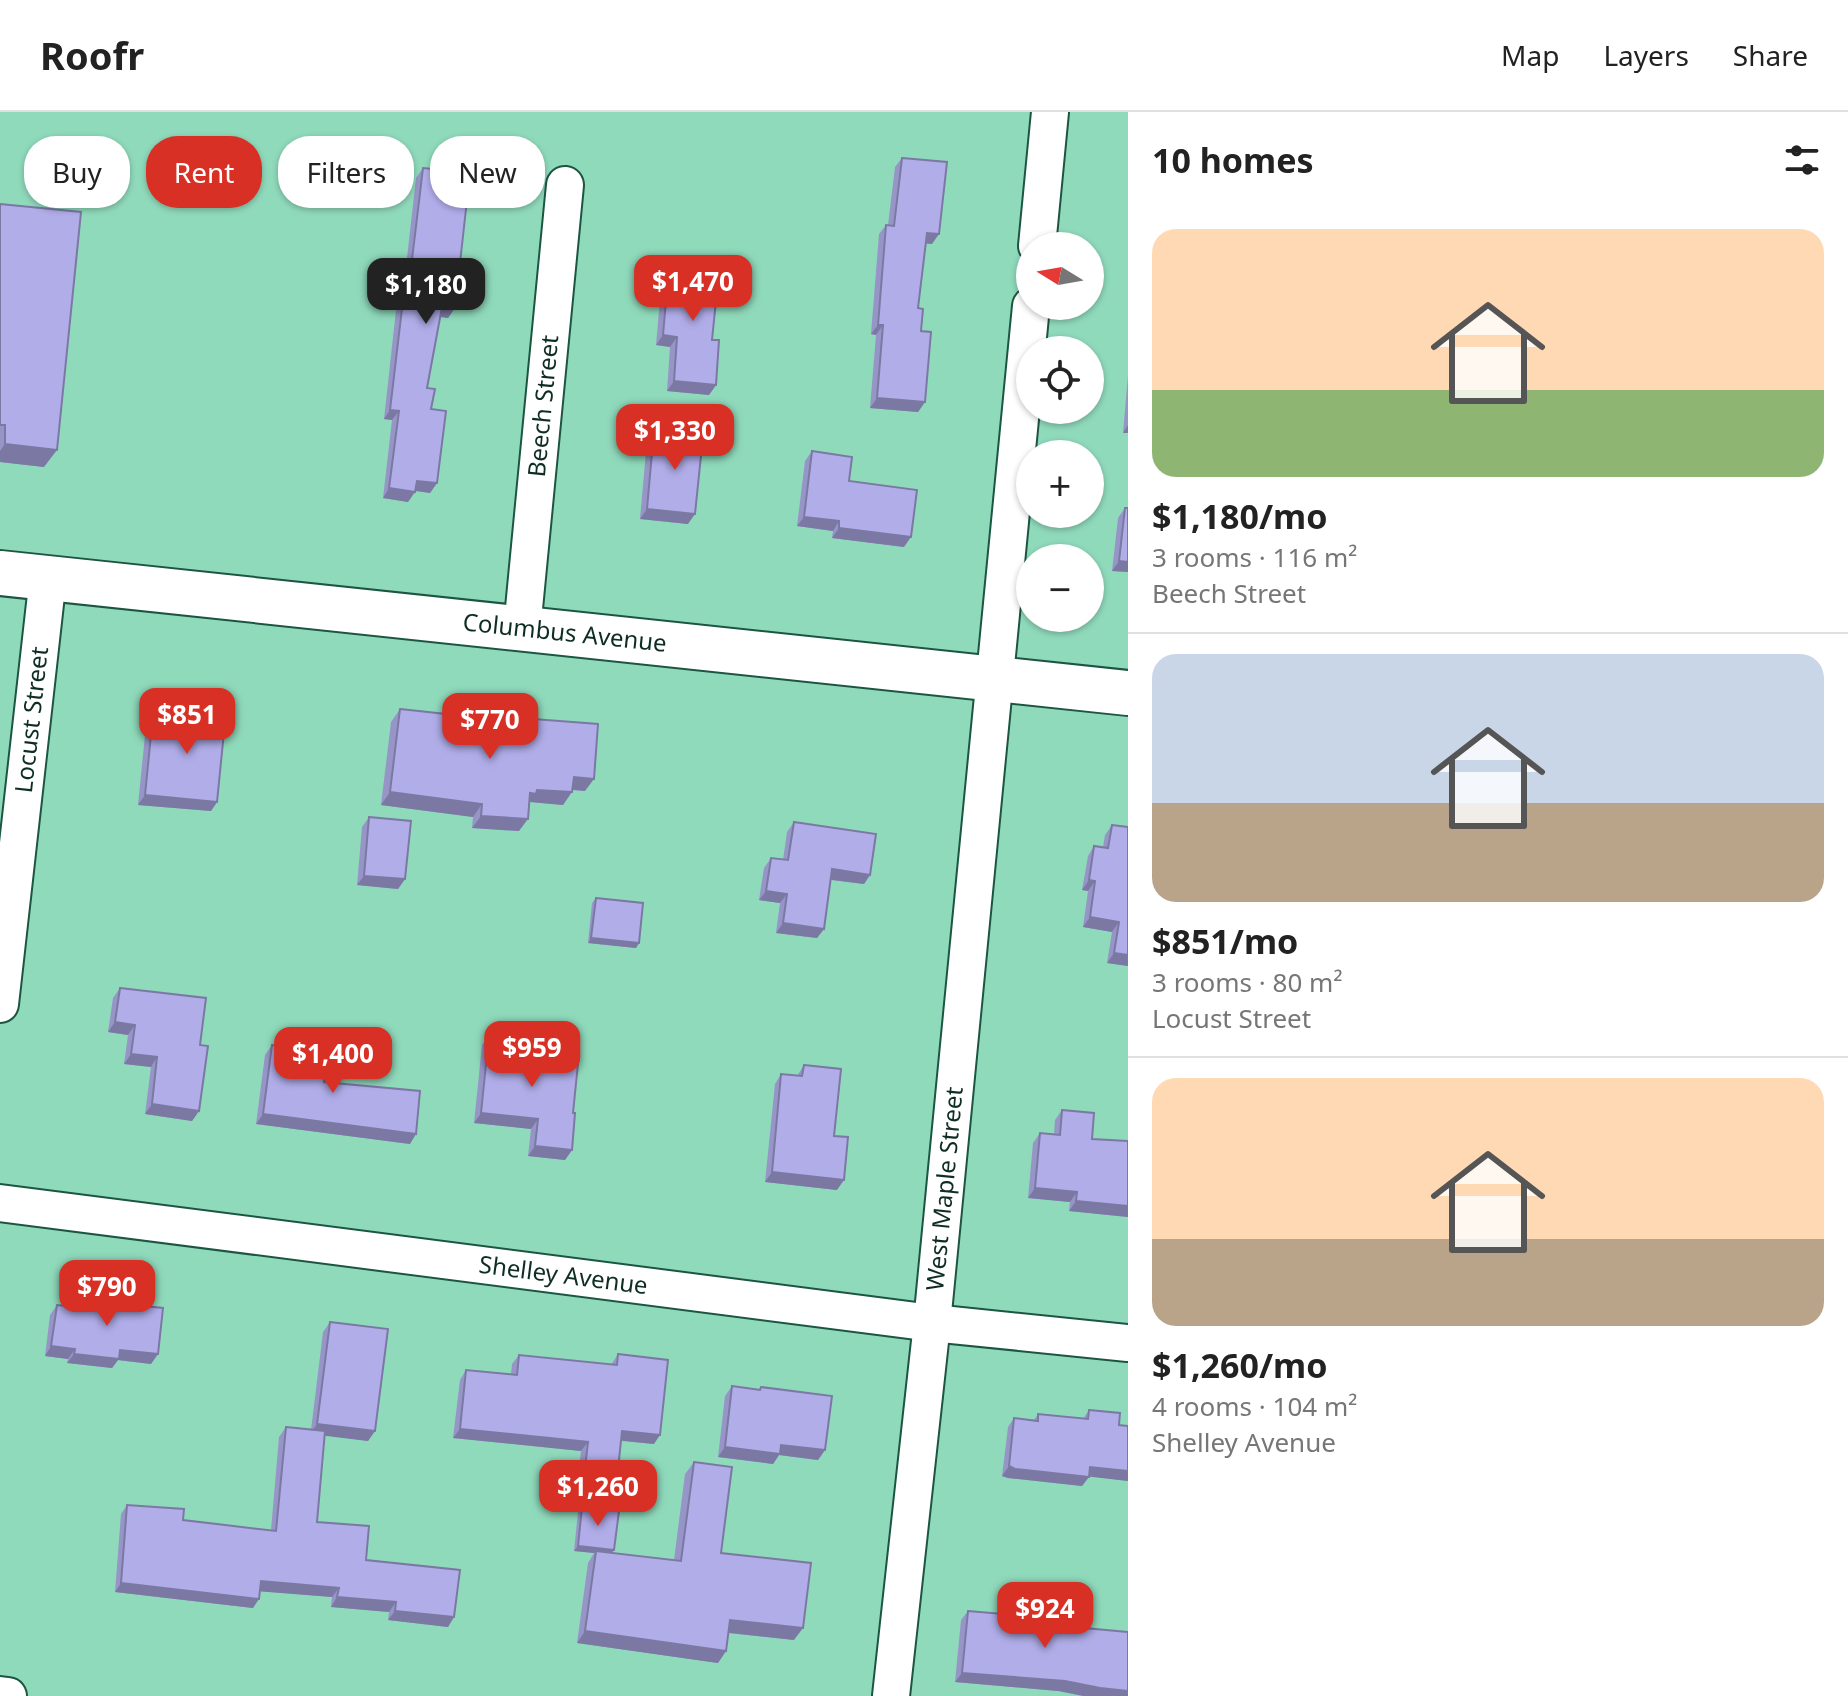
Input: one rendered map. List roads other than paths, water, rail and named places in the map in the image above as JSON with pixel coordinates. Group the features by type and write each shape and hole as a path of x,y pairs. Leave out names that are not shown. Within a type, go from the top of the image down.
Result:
{"street":[{"path":"1038,232 1050,112"},
{"name":"Beech Street","path":"522,629 565,185"},
{"name":"West Maple Street","path":"891,1696 932,1323 1030,320"},
{"name":"Columbus Avenue","path":"0,573 1128,693"},
{"name":"Locust Street","path":"0,1004 48,577"},
{"name":"Shelley Avenue","path":"0,1203 932,1323 1128,1343"},
{"path":"0,1695 8,1696"}]}
